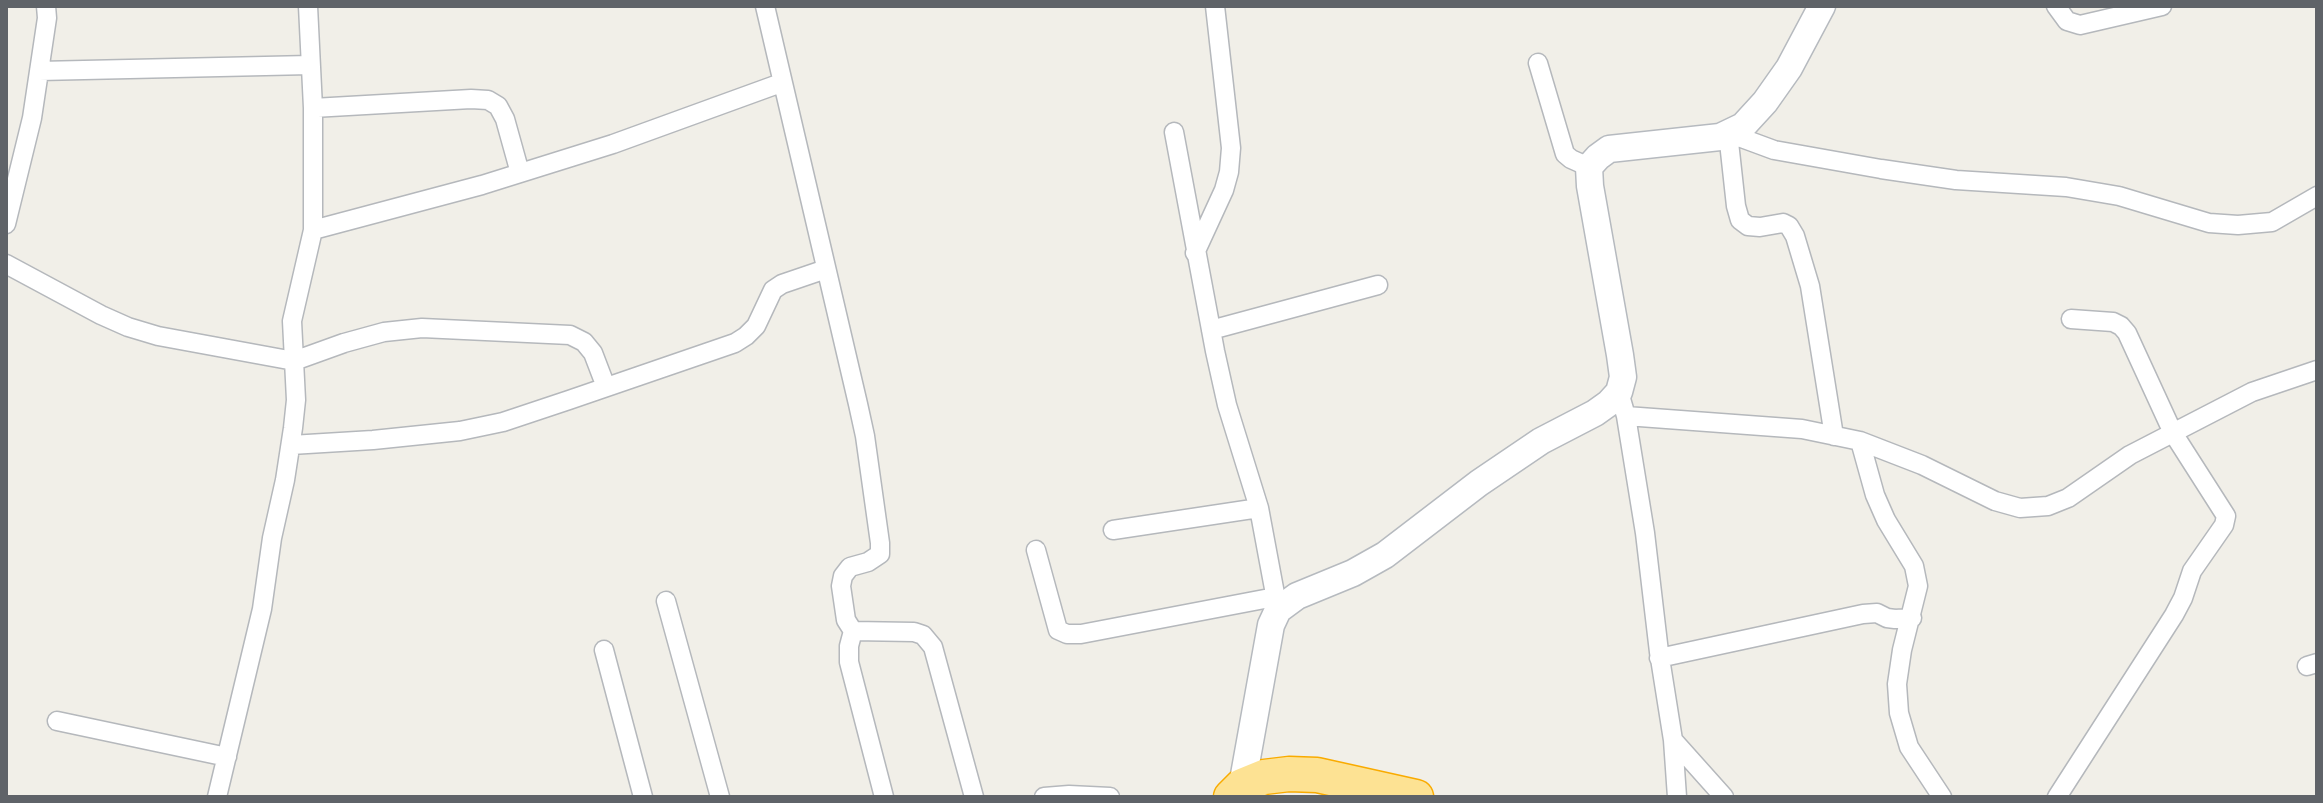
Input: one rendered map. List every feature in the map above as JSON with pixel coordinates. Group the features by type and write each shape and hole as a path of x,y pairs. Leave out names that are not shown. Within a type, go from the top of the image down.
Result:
{"highway":[{"path":"1236,791 1264,777 1289,774 1317,775 1416,797"}],"street":[{"path":"6,224 32,118 46,6"},
{"path":"217,797 262,609 272,538 291,445 296,400 292,321 313,230 313,108 308,6"},
{"path":"765,6 865,436 880,554 868,562 850,567 843,576 841,586 846,620 853,631 849,662 884,797"},
{"path":"1195,253 1224,190 1231,148 1215,6"},
{"path":"1677,797 1673,740 1659,658 1645,533 1589,167 1609,149 1720,137 1743,126 1789,68 1822,6"},
{"path":"2056,6 2067,21 2080,25 2153,7"},
{"path":"1538,63 1565,154 1589,167"},
{"path":"39,71 310,65"},
{"path":"313,230 613,144 781,83"},
{"path":"313,108 488,100 498,106 505,119 520,173"},
{"path":"1174,132 1195,253 1227,405 1259,508 1276,604 1236,791"},
{"path":"1728,133 1774,150 1881,169 1956,180 2066,187 2119,196 2209,223 2238,225 2272,222 2317,196"},
{"path":"1728,133 1740,220 1748,226 1760,227 1783,223 1795,236 1810,286 1834,436"},
{"path":"6,264 128,327 158,336 294,361 384,332 422,328 570,335 584,342 593,353 606,387"},
{"path":"291,445 460,431 503,422 735,343 756,326 773,290 826,269"},
{"path":"1211,330 1378,285"},
{"path":"2057,797 2174,615 2192,571 2224,525 2226,516 2173,433 2134,347 2121,326 2113,322 2071,319"},
{"path":"1036,550 1058,630 1067,634 1276,604 1353,573 1385,555 1479,483 1541,441 1609,403 1802,429 1860,441 1922,465 1995,501 2020,508 2048,506 2068,498 2130,455 2252,392 2317,370"},
{"path":"1860,441 1875,495 1914,566 1918,586 1902,650 1897,684 1899,713 1909,747 1942,797"},
{"path":"1113,530 1259,508"},
{"path":"666,601 720,797"},
{"path":"1659,658 1863,614 1912,618"},
{"path":"853,631 914,632 923,635 933,647 974,797"},
{"path":"604,650 643,797"},
{"path":"57,721 227,757"},
{"path":"1673,740 1724,797"},
{"path":"1044,797 1110,797"}]}
